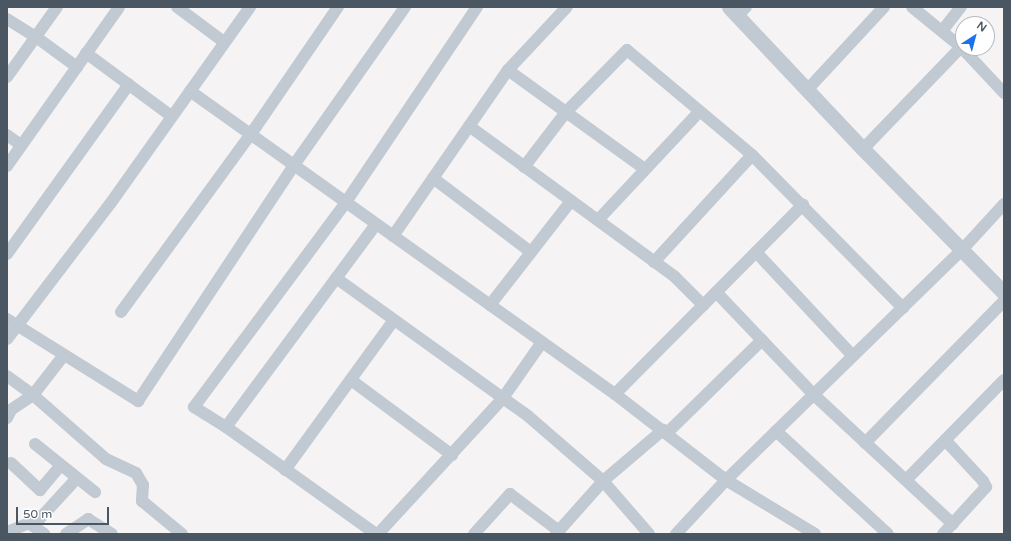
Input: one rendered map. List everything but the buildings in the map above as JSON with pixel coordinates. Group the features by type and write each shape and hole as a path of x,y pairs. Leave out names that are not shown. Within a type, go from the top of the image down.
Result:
{"street":[{"path":"7,77 57,7"},
{"path":"7,166 119,7"},
{"path":"7,339 12,322 110,204 171,116 250,7"},
{"path":"121,312 250,134 338,7"},
{"path":"12,322 138,401 294,165 405,7"},
{"path":"477,7 346,202 194,407 226,427 377,534 452,455 503,398 542,342"},
{"path":"392,236 508,70 567,7"},
{"path":"808,89 884,7"},
{"path":"912,7 955,42"},
{"path":"942,31 961,7"},
{"path":"185,9 224,42"},
{"path":"738,10 863,149 961,251 1004,293"},
{"path":"7,19 36,37 77,67"},
{"path":"524,167 566,112 627,50 752,155 903,308"},
{"path":"86,53 171,116"},
{"path":"863,149 955,53"},
{"path":"971,56 1002,85"},
{"path":"508,70 645,169"},
{"path":"7,254 128,84"},
{"path":"190,91 615,394 726,480 815,534"},
{"path":"598,220 700,112"},
{"path":"469,126 674,277 703,305"},
{"path":"7,135 21,145"},
{"path":"654,262 752,155"},
{"path":"433,178 531,252"},
{"path":"490,305 571,201"},
{"path":"676,534 726,480 961,251 1004,204"},
{"path":"615,394 803,205"},
{"path":"226,427 376,224"},
{"path":"756,252 853,356"},
{"path":"336,278 503,398 603,481 649,534"},
{"path":"716,292 814,394 953,524"},
{"path":"866,443 1004,301"},
{"path":"285,470 394,320"},
{"path":"474,534 510,494 557,532 603,481 665,432 762,340"},
{"path":"7,418 11,410 33,395 64,355"},
{"path":"7,376 33,395 106,459 136,473 143,485 142,501 182,534"},
{"path":"350,380 452,455"},
{"path":"906,480 1004,380"},
{"path":"776,431 888,534"},
{"path":"943,534 986,487 983,481 945,440"},
{"path":"35,444 60,466 95,492"},
{"path":"11,463 40,490 60,466"},
{"path":"33,526 77,478"},
{"path":"66,534 88,519 112,534"},
{"path":"7,522 11,532 29,523 44,534"}]}
